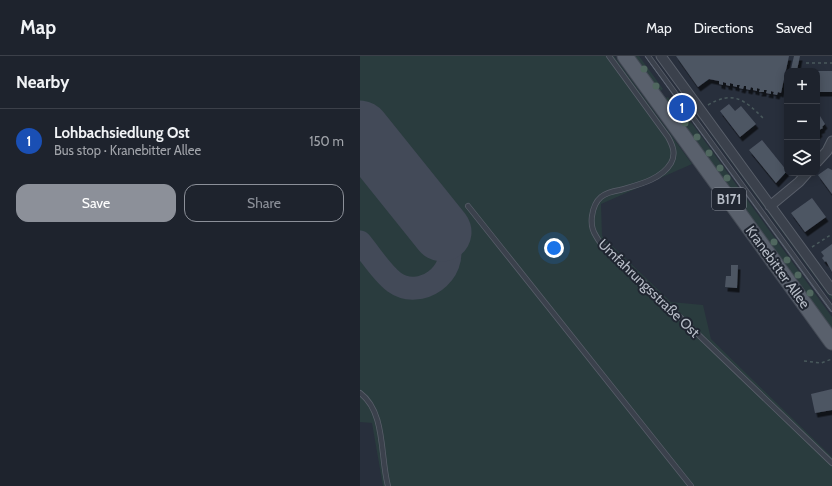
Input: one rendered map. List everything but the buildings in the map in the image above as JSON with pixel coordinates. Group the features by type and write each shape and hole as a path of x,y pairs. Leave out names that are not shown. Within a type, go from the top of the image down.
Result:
{"main road":[{"name":"Kranebitter Allee","path":"625,56 832,342"}],"street":[{"path":"661,56 832,290"},
{"path":"820,160 829,152 832,141"},
{"path":"770,206 804,176"}],"lane":[{"name":"Umfahrungsstraße Ost","path":"609,56 668,138 673,146 674,154 668,167 656,177 631,187 607,193 599,198 594,204 592,215 591,225 594,233 604,246 832,463"},
{"path":"648,56 832,309"},
{"path":"468,206 691,486"},
{"path":"360,393 368,400 376,413 388,486"}],"path":[{"path":"806,63 832,62"},
{"path":"701,110 719,100 735,98 750,105 763,118"},
{"path":"805,253 832,234"},
{"path":"804,361 821,362 832,359"}],"shaded area":[{"path":"360,56 614,56 692,164 601,204 602,236 671,302 703,305 711,339 832,457 832,486 383,486 372,423 360,422"},
{"path":"631,56 639,56 663,89 660,91 666,98 668,97 685,120 688,118 832,317 832,334"},
{"path":"714,132 832,295 832,300 711,134"}],"taxiway":[{"path":"360,242 389,278 404,287 415,288 425,286 435,281 443,274 448,264 450,254 448,243 442,232"}],"runway":[{"path":"360,130 442,232"}],"tram line":[{"path":"645,56 832,312"}],"place":[{"name":"Lohbachsiedlung Ost","path":"682,108"}]}
